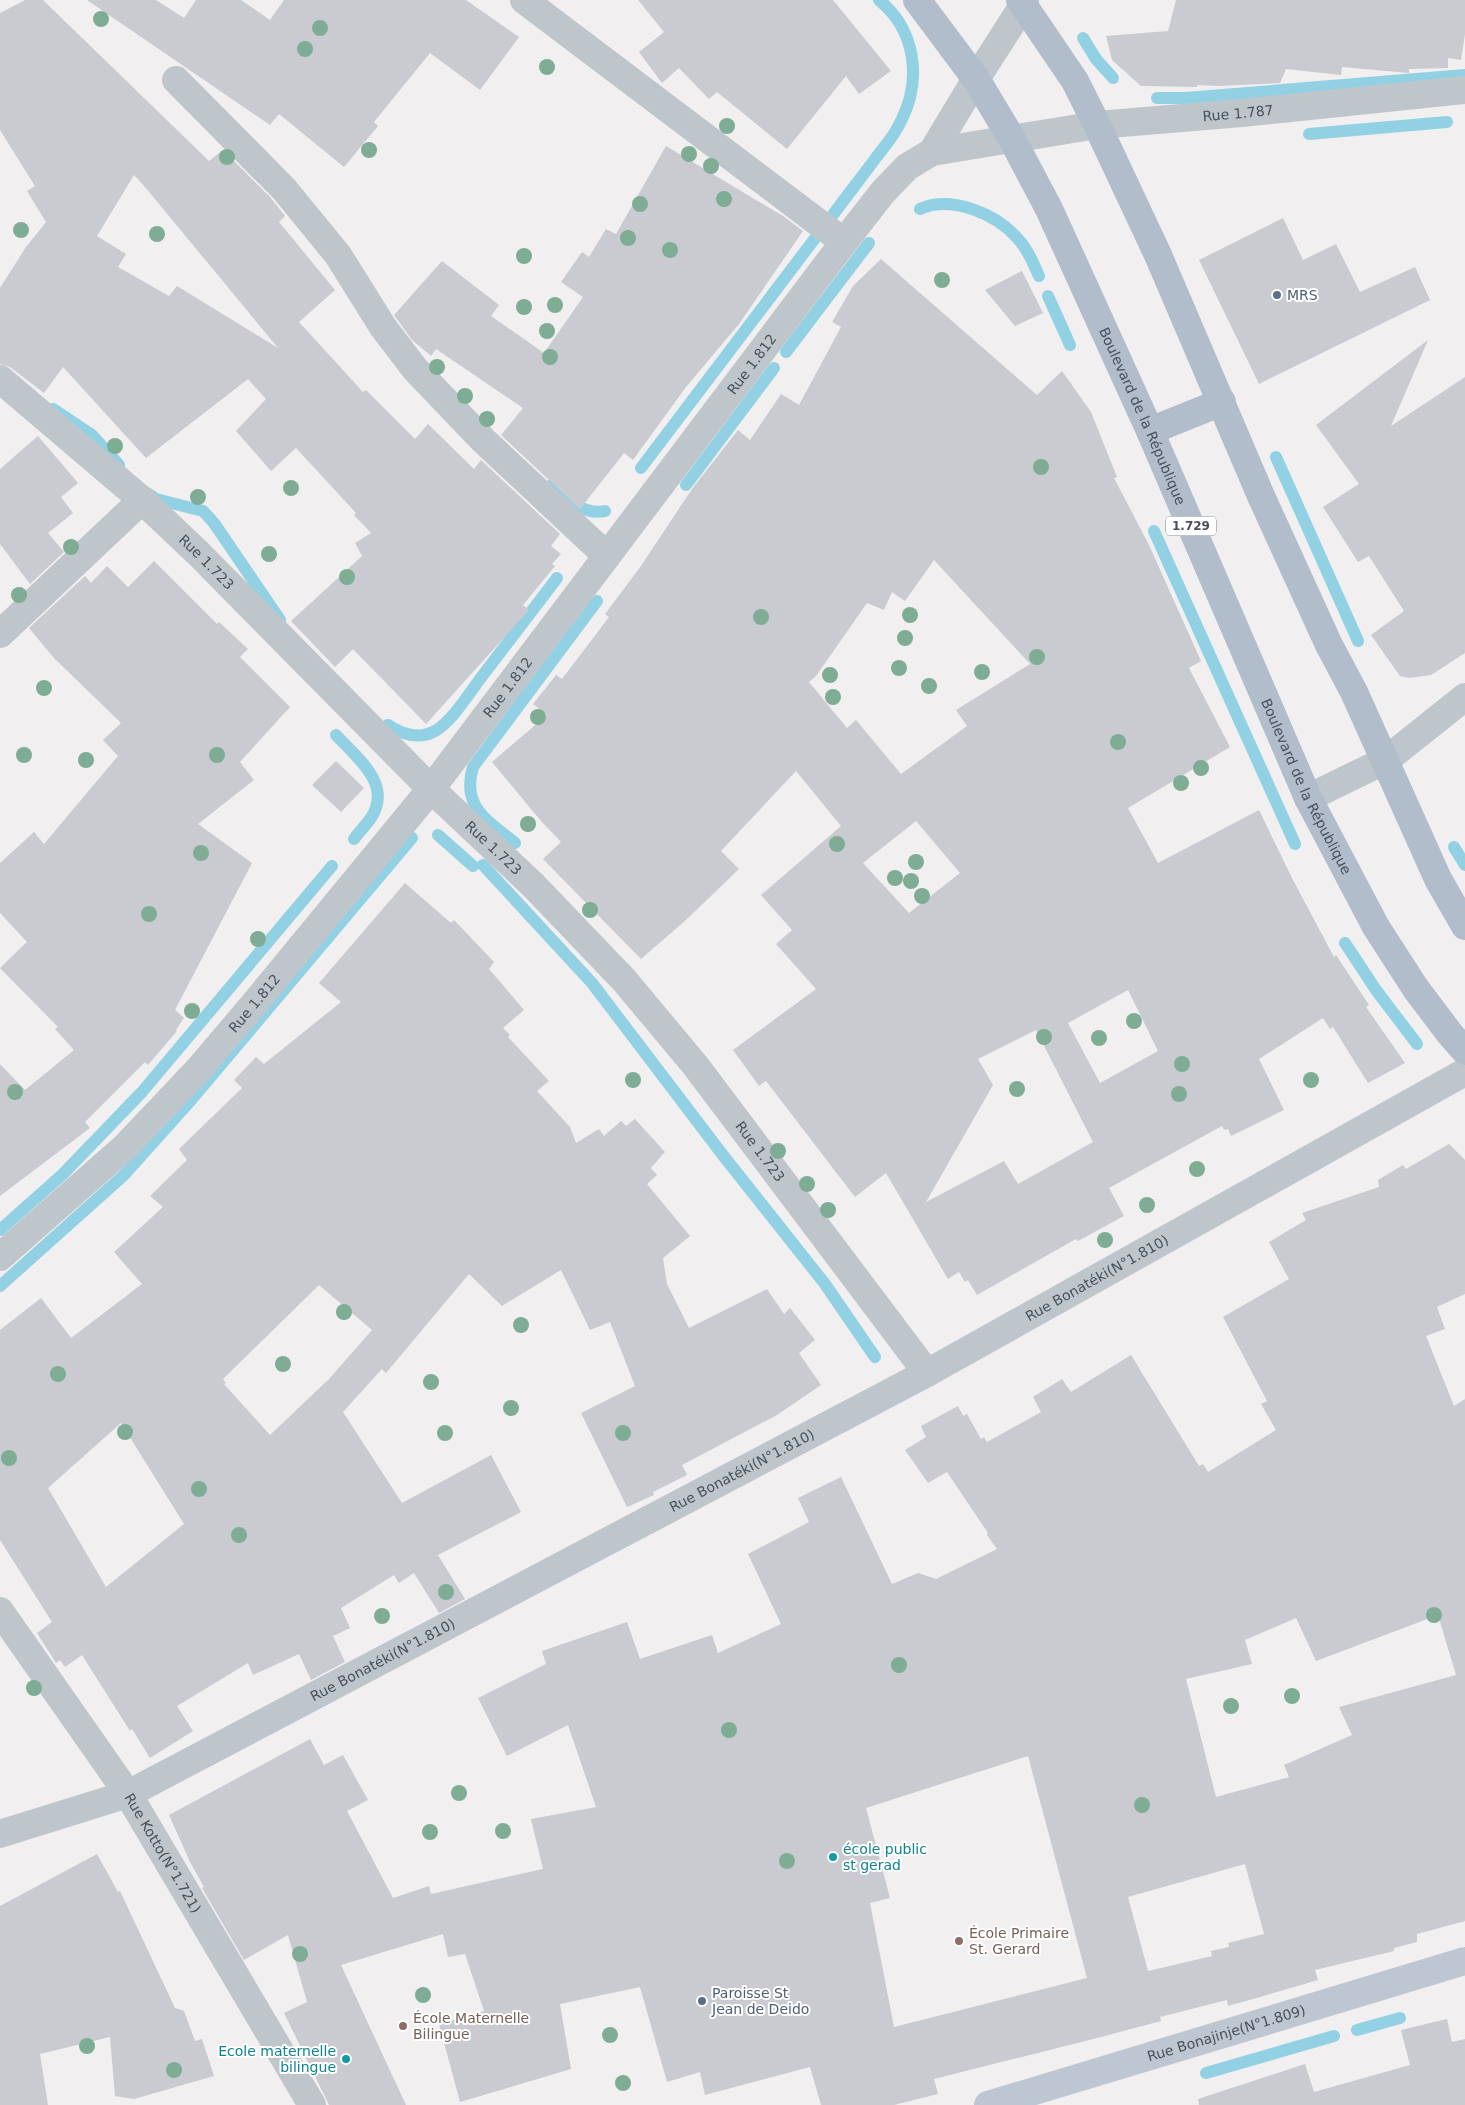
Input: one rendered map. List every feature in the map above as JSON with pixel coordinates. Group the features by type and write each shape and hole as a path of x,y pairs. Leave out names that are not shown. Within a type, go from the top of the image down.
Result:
{"main road":[{"name":"Boulevard de la République","path":"917,0 976,79 1012,139 1049,209 1150,431 1308,798 1376,927 1416,989 1465,1051"},
{"path":"1023,1 1075,81 1097,125 1158,255 1261,496 1325,636 1386,760 1438,879 1465,926"},
{"path":"1150,431 1222,402"},
{"name":"Rue Bonajinje(N°1.809)","path":"988,2105 1465,1961"}],"street":[{"path":"524,0 844,242"},
{"path":"932,152 1023,1"},
{"path":"176,80 284,189 338,255 383,327 415,370 483,440 608,556"},
{"name":"Rue 1.787","path":"1012,139 1097,125 1242,113 1465,90"},
{"name":"Rue 1.812","path":"0,1258 126,1146 198,1070 432,789 883,192 907,167 932,152 1012,139"},
{"name":"Rue 1.723","path":"0,379 142,500 432,789 534,885 624,980 695,1065 927,1373"},
{"path":"0,634 142,500"},
{"path":"1308,798 1386,760 1465,697"},
{"name":"Rue Bonatéki(N°1.810)","path":"0,1834 128,1794 927,1373 1465,1072"},
{"name":"Rue Kotto(N°1.721)","path":"0,1611 128,1794 312,2105"}],"building":[{"path":"25,0 43,0 209,161 223,150 270,197 285,216 279,222 335,290 299,322 363,392 366,390 415,439 428,424 474,469 481,460 560,534 551,546 561,554 552,564 555,566 523,605 529,610 426,724 353,649 335,667 291,621 362,556 355,543 371,533 354,515 356,513 296,448 271,471 236,431 266,399 248,379 146,458 63,367 44,393 10,367 0,364 0,288 26,247 46,222 27,191 35,186 0,130 0,13","holes":["134,175 278,348 177,286 169,296 118,267 126,254 97,236"]},
{"path":"87,0 156,0 184,18 196,0 241,0 270,20 284,0 466,0 519,37 480,90 430,53 374,122 378,126 344,167 279,114 270,125"},
{"path":"638,0 833,0 891,71 859,94 846,76 787,149 717,92 709,99 679,68 662,83 639,52 664,32"},
{"path":"1176,0 1465,0 1465,34 1461,60 1448,58 1448,68 1409,69 1409,73 1342,67 1341,75 1286,69 1280,83 1218,86 1197,85 1197,87 1141,86 1112,60 1106,36 1168,31"},
{"path":"666,146 783,216 803,231 739,324 686,387 633,460 624,453 580,509 501,435 523,408 436,349 431,356 412,340 394,315 442,261 499,305 491,316 544,353 583,297 561,282 582,252 589,257 606,229 616,234"},
{"name":"MRS","path":"1283,218 1303,260 1336,244 1360,292 1415,267 1430,300 1259,384 1199,260"},
{"path":"881,259 1037,395 1062,371 1091,412 1117,477 1114,478 1149,545 1201,661 1189,668 1230,747 1128,808 1158,863 1259,810 1293,880 1334,957 1336,955 1369,1005 1366,1007 1405,1063 1368,1083 1333,1027 1330,1029 1323,1018 1259,1059 1284,1110 1231,1136 1228,1129 1224,1130 1222,1126 1109,1188 1124,1216 1078,1241 1076,1239 977,1295 968,1280 965,1282 959,1272 948,1279 886,1173 855,1197 766,1081 759,1086 733,1050 816,989 776,944 792,930 761,895 841,826 796,771 721,851 739,869 686,920 641,959 543,859 561,842 492,762 547,715 533,704 556,675 562,679 609,617 605,614 641,566 692,489 738,430 750,440 781,394 799,405 841,327 832,322 853,286","holes":["934,560 1030,664 956,710 967,726 901,774 856,720 847,728 809,682 816,676 867,603 884,610 892,592 905,601","916,821 960,873 909,913 863,863","1128,990 1158,1051 1100,1083 1068,1023","1036,1030 1093,1142 1018,1184 1004,1161 926,1202 993,1085 978,1059"]},
{"path":"1022,271 1043,313 1015,326 985,290"},
{"path":"1428,340 1391,426 1465,377 1465,653 1431,675 1409,678 1400,676 1371,635 1404,611 1369,556 1358,562 1323,507 1359,484 1316,425"},
{"path":"38,436 78,483 61,497 73,513 48,533 64,552 30,584 0,544 0,469"},
{"path":"154,561 217,624 219,622 248,649 240,657 290,707 240,762 254,780 198,824 252,863 175,1010 184,1018 177,1031 148,1065 145,1062 85,1122 90,1128 0,1196 0,1064 25,1090 74,1050 55,1029 58,1027 0,968 27,942 0,913 0,863 34,832 44,844 118,756 103,740 121,723 54,658 29,628 85,576 91,583 107,566 128,587"},
{"path":"336,761 364,788 341,812 312,785"},
{"path":"405,883 451,923 454,920 494,962 489,969 524,1010 503,1028 510,1035 508,1037 549,1081 537,1091 570,1127 576,1143 599,1129 604,1136 621,1121 626,1126 635,1119 665,1152 651,1168 657,1175 647,1184 690,1236 663,1258 667,1284 689,1328 767,1289 784,1314 790,1308 815,1340 799,1353 821,1385 777,1415 682,1465 687,1475 653,1492 654,1495 627,1507 581,1413 635,1386 610,1322 590,1330 561,1270 502,1306 469,1274 386,1373 382,1369 343,1412 402,1503 491,1455 521,1512 438,1555 465,1599 439,1613 414,1573 399,1583 394,1575 341,1608 350,1628 333,1636 345,1662 311,1680 299,1654 253,1675 248,1663 177,1706 193,1731 150,1758 132,1729 130,1731 82,1655 65,1667 60,1660 56,1663 37,1633 52,1622 0,1540 0,1330 41,1298 71,1338 142,1284 114,1252 163,1207 150,1196 187,1160 179,1149 242,1088 234,1080 256,1057 264,1064 341,1002 319,983","holes":["319,1285 372,1330 329,1379 270,1435 224,1384 226,1383 223,1379","121,1423 184,1524 106,1587 48,1488"]},
{"path":"1449,1144 1465,1160 1465,1294 1437,1307 1445,1329 1426,1336 1454,1406 1465,1399 1465,1921 1417,1934 1417,1942 1394,1948 1394,1951 1315,1970 1318,1980 1228,2006 1227,2000 1160,2017 1161,2021 934,2079 938,2094 894,2105 821,2105 810,2067 705,2095 700,2072 667,2082 640,1987 560,2004 571,2069 460,2102 439,2024 484,2011 465,1954 448,1957 443,1934 341,1965 406,2105 329,2105 284,2013 307,2002 288,1935 244,1960 202,1888 204,1887 190,1862 169,1815 310,1739 324,1765 343,1755 368,1800 347,1811 393,1898 429,1886 431,1894 543,1869 531,1819 596,1807 568,1725 507,1756 478,1698 546,1664 542,1651 627,1622 640,1659 712,1635 718,1653 781,1624 748,1554 809,1522 798,1498 841,1477 892,1584 918,1573 936,1579 997,1549 947,1472 928,1483 905,1450 926,1437 921,1426 958,1406 963,1416 967,1414 981,1439 984,1437 987,1442 1041,1412 1033,1397 1062,1379 1071,1392 1131,1355 1199,1466 1203,1464 1208,1472 1276,1430 1261,1404 1267,1401 1223,1317 1289,1279 1269,1242 1306,1220 1302,1213 1379,1187 1378,1180 1403,1165 1406,1169","holes":["1438,1615 1456,1675 1339,1707 1352,1735 1284,1765 1289,1777 1216,1797 1186,1679 1252,1664 1245,1640 1296,1618 1316,1661","1028,1756 1087,1978 894,2027 870,1903 890,1898 866,1808","1245,1864 1264,1934 1228,1943 1229,1947 1211,1951 1212,1956 1148,1971 1128,1897"]},
{"path":"97,1854 118,1892 120,1891 175,2008 184,2011 195,2041 202,2039 214,2076 134,2099 115,2096 110,2037 40,2054 48,2105 0,2105 0,1906"},
{"path":"1447,2019 1452,2042 1465,2039 1465,2105 1199,2105 1198,2099 1305,2064 1314,2092 1410,2065 1401,2030"}],"waterway":[{"path":"832,216 896,131 908,105 912,89 912,56 908,41 901,26 879,0"},
{"path":"1083,38 1096,59 1113,78"},
{"path":"1157,98 1186,98 1465,75"},
{"path":"1309,134 1447,122"},
{"path":"920,209 946,204 973,209 986,215 1009,230 1022,243 1039,276"},
{"path":"641,468 819,233"},
{"path":"786,352 869,243"},
{"path":"1048,296 1070,345"},
{"path":"686,485 774,368"},
{"path":"53,409 92,435 119,465"},
{"path":"1276,457 1358,641"},
{"path":"550,486 575,505 590,511 605,511"},
{"path":"147,493 156,499 203,511 214,523 280,620"},
{"path":"1154,531 1295,844"},
{"path":"388,725 410,735 423,735 435,731 448,721 557,578"},
{"path":"515,843 487,820 474,803 470,781 473,767 597,601"},
{"path":"336,735 370,772 378,794 377,806 371,818 354,839"},
{"path":"438,835 473,866"},
{"path":"0,1286 124,1175 192,1099 412,838"},
{"path":"1454,847 1465,865"},
{"path":"483,865 592,983 722,1154 825,1284 875,1357"},
{"path":"0,1230 63,1174 142,1092 332,866"},
{"path":"1345,943 1376,990 1417,1044"},
{"path":"1357,2030 1400,2018"},
{"path":"1206,2073 1334,2036"}],"place":[{"name":"MRS","path":"1277,295"},
{"name":"école public st gerad","path":"833,1857"},
{"name":"École Primaire St. Gerard","path":"959,1941"},
{"name":"Paroisse St Jean de Deido","path":"702,2001"},
{"name":"École Maternelle Bilingue","path":"403,2026"},
{"name":"Ecole maternelle bilingue","path":"346,2059"}]}
